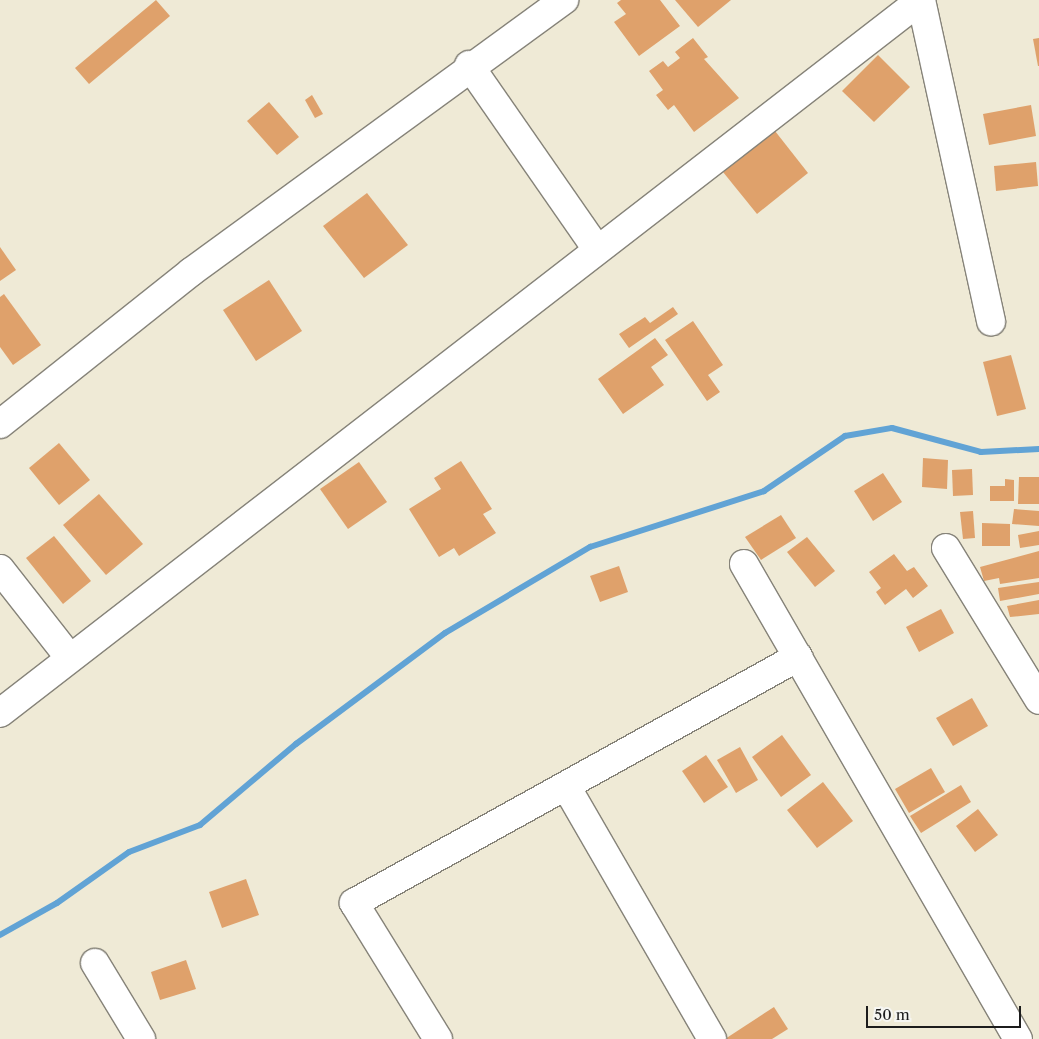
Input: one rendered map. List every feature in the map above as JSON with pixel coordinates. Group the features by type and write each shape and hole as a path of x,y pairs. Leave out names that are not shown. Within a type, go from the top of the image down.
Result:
{"street":[{"path":"0,424 191,272 469,65 564,0"},
{"path":"0,713 69,657 921,0 991,321"},
{"path":"469,65 597,249"},
{"path":"946,548 1039,700"},
{"path":"744,564 1018,1039"},
{"path":"0,569 69,657"},
{"path":"438,1039 354,903 798,657"},
{"path":"566,786 712,1039"},
{"path":"94,962 141,1039"}],"building":[{"path":"156,0 170,16 89,84 75,68"},
{"path":"621,0 660,0 680,26 639,56 614,22 626,14 617,3"},
{"path":"675,0 731,0 698,27"},
{"path":"693,38 708,57 704,59 739,98 694,132 674,105 668,110 656,95 663,90 649,71 663,61 668,67 680,58 675,52"},
{"path":"1039,38 1039,66 1038,66 1033,39"},
{"path":"878,55 910,87 874,122 842,91"},
{"path":"312,95 323,114 315,118 305,100"},
{"path":"269,102 299,137 277,155 247,121"},
{"path":"1031,105 1036,136 989,145 983,114"},
{"path":"775,131 808,173 757,214 723,172"},
{"path":"1036,162 1038,186 996,191 994,166"},
{"path":"367,193 408,245 364,278 323,226"},
{"path":"0,247 16,270 0,281"},
{"path":"269,280 302,331 256,361 223,310"},
{"path":"4,294 41,345 13,365 0,347 0,297"},
{"path":"673,307 678,314 629,348 619,334 645,317 650,323"},
{"path":"693,321 723,365 708,375 720,392 707,401 665,340"},
{"path":"655,338 668,355 651,367 664,385 623,414 598,379"},
{"path":"1011,355 1026,409 997,416 983,362"},
{"path":"59,443 90,480 59,505 29,468"},
{"path":"923,458 948,460 947,489 922,487"},
{"path":"461,461 492,509 483,514 496,533 459,556 454,548 439,557 409,509 441,489 434,478"},
{"path":"359,462 387,502 348,529 320,489"},
{"path":"972,469 973,495 953,496 952,470"},
{"path":"883,473 902,502 873,521 854,491"},
{"path":"1019,477 1039,477 1039,504 1018,504"},
{"path":"1005,479 1014,480 1014,501 990,501 990,486 1005,486"},
{"path":"99,494 143,544 106,575 63,525"},
{"path":"1014,509 1039,511 1039,526 1012,524"},
{"path":"973,511 975,538 963,539 960,512"},
{"path":"781,515 796,538 761,560 745,537"},
{"path":"982,523 1010,524 1010,546 982,546"},
{"path":"1039,531 1039,545 1020,548 1018,535"},
{"path":"54,536 91,581 63,604 26,558"},
{"path":"807,537 835,571 815,587 787,552"},
{"path":"1039,551 1039,578 1000,584 999,578 984,581 980,567"},
{"path":"894,554 907,571 914,567 928,586 913,598 906,589 885,605 876,592 881,588 869,572"},
{"path":"619,566 628,592 600,602 590,576"},
{"path":"1039,582 1039,594 1000,601 998,588"},
{"path":"1039,600 1039,614 1010,617 1007,606"},
{"path":"941,609 954,633 919,652 906,627"},
{"path":"972,698 988,726 953,746 936,718"},
{"path":"782,735 811,775 781,797 752,757"},
{"path":"740,747 758,780 736,793 717,760"},
{"path":"706,755 728,787 704,803 682,771"},
{"path":"931,768 945,792 909,813 895,789"},
{"path":"823,782 853,821 817,848 787,810"},
{"path":"961,785 971,802 921,833 910,816"},
{"path":"978,809 998,835 975,852 956,826"},
{"path":"246,879 259,915 222,928 209,892"},
{"path":"186,960 196,989 160,1000 151,972"},
{"path":"774,1007 788,1029 772,1039 725,1039"}],"waterway":[{"path":"0,935 57,903 129,852 200,825 296,744 445,633 590,547 764,491 845,436 892,428 981,452 1039,449"}]}
